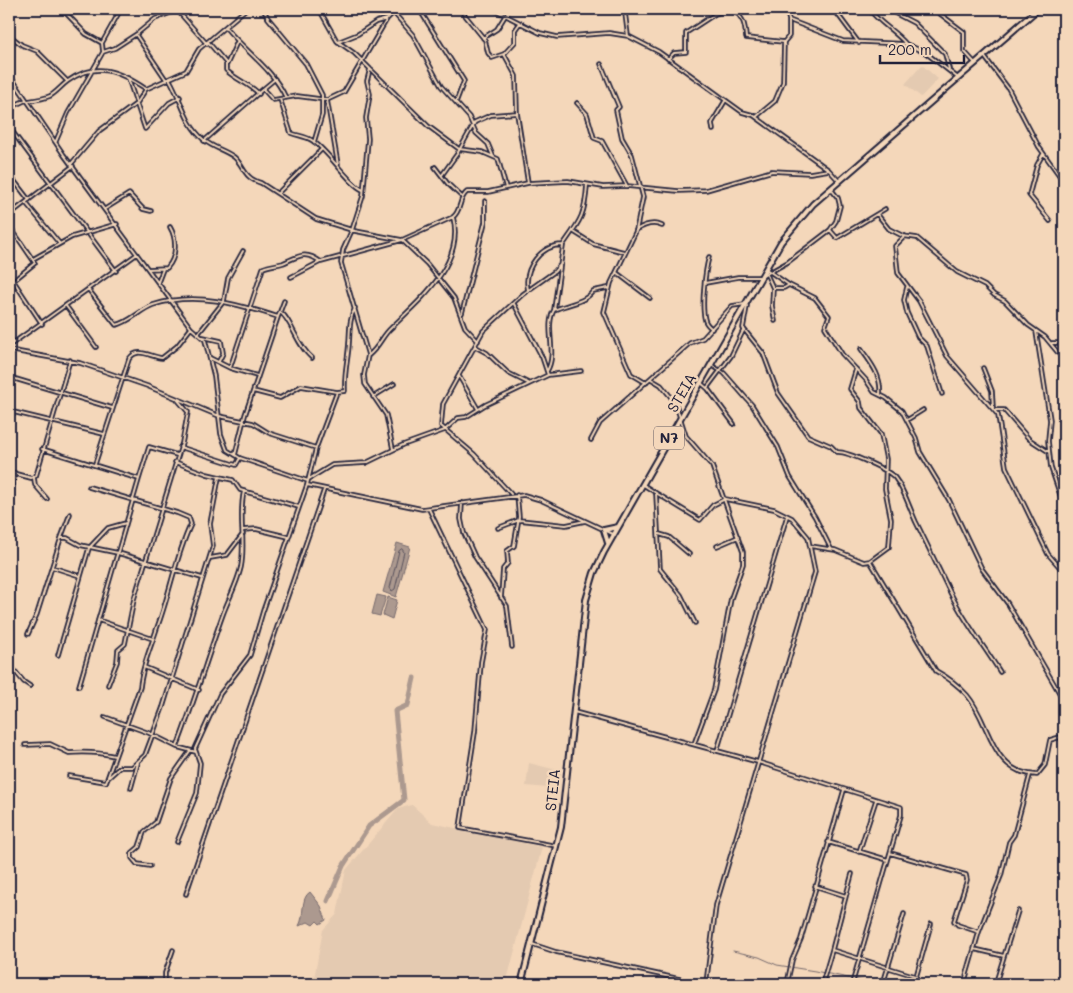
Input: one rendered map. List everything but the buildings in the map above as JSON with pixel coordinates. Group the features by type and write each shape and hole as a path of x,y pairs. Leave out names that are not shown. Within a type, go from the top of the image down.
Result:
{"main road":[{"name":"STEIA","path":"521,984 557,846 586,600 594,573 608,544 781,242 796,222 831,189 1038,9"},
{"path":"608,544 604,530 618,527"}],"street":[{"path":"62,9 86,34 102,43"},
{"path":"56,142 68,113 103,52 102,43 121,9"},
{"path":"9,214 51,184 73,165 99,131 137,103 146,89 169,81 186,72 198,51 246,9"},
{"path":"263,9 268,18 306,64 322,95 322,115 314,142"},
{"path":"319,9 338,42 363,62 428,126 459,149 493,156 500,160 506,188"},
{"path":"263,90 270,99 297,96 327,100 346,90 354,72 363,62 387,19 392,12 398,9"},
{"path":"419,9 464,81 456,102"},
{"path":"460,9 483,38 488,53 492,58 504,54 515,42 516,30 520,22"},
{"path":"493,9 540,33 557,37 609,33 628,36 668,59 742,112 756,117 829,170 839,182"},
{"path":"618,9 624,13 628,36"},
{"path":"668,59 674,53 686,52 686,33 714,14 731,9 744,20 747,38 784,42"},
{"path":"756,117 775,101 783,82 784,42 789,36 789,20 786,9"},
{"path":"869,9 885,25 897,33 906,44"},
{"path":"887,9 914,23 945,54 949,69"},
{"path":"103,52 115,48 136,35 155,19 179,10 227,64"},
{"path":"935,10 964,32 964,51 975,63"},
{"path":"392,12 413,35 441,86 456,102 473,125 476,133 488,144 493,156"},
{"path":"836,12 859,43"},
{"path":"483,38 498,29 505,16"},
{"path":"338,42 358,34 376,22 387,19"},
{"path":"789,20 840,41 906,44 926,53 949,69 958,78"},
{"path":"226,28 237,42 275,79 287,98"},
{"path":"9,35 22,45 37,51 68,81"},
{"path":"136,35 180,98 186,118 204,141 234,157 242,170 255,181 316,219 352,230 402,240 424,260 454,298 462,314 465,327 478,341"},
{"path":"237,42 226,69 234,77 250,83 260,94"},
{"path":"504,54 516,76 517,113 528,183"},
{"path":"984,56 1008,88 1043,154 1064,182"},
{"path":"601,64 619,107 616,110 622,138 632,155 643,200 636,231 624,252 617,273 608,288 604,312 630,372 646,383"},
{"path":"9,108 26,100 47,97 68,81 93,69 128,78 146,89"},
{"path":"370,69 367,81 370,94 366,118 368,140 363,190 352,230 344,247 342,270 368,356 364,379 373,397 386,415 393,449"},
{"path":"9,74 191,328 202,336 221,341 223,353 219,361"},
{"path":"128,78 147,129 169,103 180,98"},
{"path":"204,141 275,79"},
{"path":"280,99 291,133 314,142 338,165 356,187 363,190"},
{"path":"327,100 338,165"},
{"path":"713,130 712,124 725,101"},
{"path":"577,103 587,114 594,138 602,141 627,186"},
{"path":"442,175 473,125 487,116 517,113"},
{"path":"9,127 116,271"},
{"path":"278,194 322,149"},
{"path":"1043,154 1037,165 1030,195 1050,221"},
{"path":"435,167 462,197"},
{"path":"291,277 321,262 402,240 453,217 458,212 462,197 467,192 488,192 528,183 568,180 603,187 627,186 678,191 706,190 772,171 810,173 829,170"},
{"path":"9,174 29,200"},
{"path":"547,371 550,364 552,342 550,320 554,310 554,295 563,245 574,232 586,206 587,184"},
{"path":"705,283 738,277 761,278 830,230 840,209 838,198 831,189"},
{"path":"105,209 129,194 143,210 151,211"},
{"path":"462,314 485,222 485,201"},
{"path":"26,203 59,243"},
{"path":"830,230 837,238 885,209"},
{"path":"877,214 889,229 905,236 917,238 956,272 984,285 1052,343 1064,360"},
{"path":"368,356 380,345 388,330 409,311 438,278 455,250 456,230 453,217"},
{"path":"33,259 59,243 117,224"},
{"path":"636,231 642,226 655,224 662,226"},
{"path":"9,225 33,259 34,265 13,281"},
{"path":"148,269 163,269 170,265 175,253 174,236 170,227"},
{"path":"574,232 593,244 624,252"},
{"path":"905,236 895,246 895,262 898,273 919,301 948,358 995,411 1003,439 1006,467 1048,554 1064,572"},
{"path":"528,290 527,276 533,263 548,247 563,245"},
{"path":"198,334 224,301 228,278 243,251"},
{"path":"9,346 116,271 137,254"},
{"path":"230,368 249,308 266,266 282,263 296,256 306,254 321,262"},
{"path":"709,257 703,291 704,320 712,329"},
{"path":"511,495 474,454 440,424 442,407 485,328 528,290 554,272 561,264"},
{"path":"766,268 789,285 815,298 828,314 825,327 842,354 874,392 900,410 907,420 920,452 949,500 982,569 1008,604 1064,702"},
{"path":"158,282 163,269"},
{"path":"617,273 650,298"},
{"path":"9,274 42,324"},
{"path":"766,275 773,288 772,306 775,321"},
{"path":"773,288 780,289 789,285"},
{"path":"907,287 904,298 907,313 918,337 927,346 942,394"},
{"path":"554,310 578,301 590,295 593,291 608,288"},
{"path":"88,289 116,325 152,306 206,299 224,301 278,317"},
{"path":"235,455 243,421 284,301"},
{"path":"591,440 600,423 690,343 703,338 732,306 747,302 744,328 734,352 707,388"},
{"path":"514,304 548,375"},
{"path":"66,306 96,346"},
{"path":"253,391 280,398 301,386 337,392 346,391 345,366 351,320 355,308"},
{"path":"280,312 286,317 302,348 312,358"},
{"path":"95,464 122,378 132,354 140,352 162,358 177,346 191,328"},
{"path":"744,328 763,353 778,393 808,436 831,446 837,452 844,452 885,470 894,476 903,490 952,596 1000,672"},
{"path":"1036,331 1050,420 1049,452 1051,468 1064,506"},
{"path":"202,336 207,344 210,358 224,445 240,458 308,482 324,490 429,508 516,494 541,500 614,534"},
{"path":"1052,343 1064,343"},
{"path":"476,347 487,353 505,371 528,384"},
{"path":"861,349 875,367 881,388 880,395"},
{"path":"9,350 70,360 219,416 253,423 269,433 316,448"},
{"path":"210,358 230,368 258,376"},
{"path":"47,499 35,485 34,478 70,360"},
{"path":"711,365 720,370 752,404 778,447 790,477 815,517 830,548"},
{"path":"983,368 992,391 993,408"},
{"path":"810,546 830,548 859,561 870,562 889,547 891,519 885,489 886,459 879,430 861,408 860,402 850,389 856,369"},
{"path":"308,482 332,465 366,462 393,449 445,430 457,419 466,417 548,375 581,370"},
{"path":"459,376 478,410"},
{"path":"9,377 112,408"},
{"path":"651,379 661,385 675,402 686,436 712,466 743,552 743,564 731,598 714,690 694,744"},
{"path":"701,383 707,388 734,424"},
{"path":"373,397 394,384"},
{"path":"177,842 196,793 200,763 196,752 201,734 220,694 250,655 308,482 316,448 337,392"},
{"path":"108,685 117,662 118,650 125,644 126,629 134,599 147,562 180,447 188,413 178,399"},
{"path":"907,420 923,410"},
{"path":"995,411 1004,410 1029,439 1049,452"},
{"path":"9,411 104,434"},
{"path":"79,686 90,642 149,447 177,455"},
{"path":"180,447 236,465 240,458"},
{"path":"42,449 139,479"},
{"path":"175,462 232,480 237,488 244,491 299,508"},
{"path":"9,472 34,478"},
{"path":"9,502 15,473"},
{"path":"69,776 105,782 118,768 132,766 145,755 172,679 202,578 210,558 213,546 210,524 218,477"},
{"path":"642,484 700,520 710,508 723,499 774,509 787,515 797,523 808,537 815,572 813,584 797,627 788,665 716,906 706,984"},
{"path":"89,487 185,516 190,521 144,667 140,687 108,778"},
{"path":"186,894 324,490"},
{"path":"176,748 199,690 223,613 235,588 244,552 242,508 244,491"},
{"path":"656,493 660,569 681,595 695,623"},
{"path":"501,598 503,570 508,563 507,551 514,546 519,520 516,494"},
{"path":"462,503 461,519 465,535 475,558 508,611 512,647"},
{"path":"429,508 487,630 481,662 474,732 460,828 557,846"},
{"path":"28,634 70,514"},
{"path":"717,751 787,515"},
{"path":"498,528 519,520 566,525 585,521"},
{"path":"58,655 89,548 108,528 126,523"},
{"path":"243,530 256,529 289,537"},
{"path":"210,558 227,555 243,534"},
{"path":"658,534 670,537 689,554"},
{"path":"717,546 738,537"},
{"path":"61,538 67,538 89,548 118,553 202,578"},
{"path":"870,562 936,671 948,676 967,695 984,725 994,750 1012,767 1037,775 1044,766 1050,740 1064,736"},
{"path":"52,567 80,576"},
{"path":"98,620 153,639"},
{"path":"9,664 24,682 30,686"},
{"path":"144,667 199,690"},
{"path":"573,712 758,762 902,808 852,984"},
{"path":"105,717 153,735 176,748 196,752"},
{"path":"25,745 50,744 69,753 78,751 88,754 101,753 115,756"},
{"path":"150,866 137,864 132,858 132,853 139,847 144,832 156,822 171,778 190,751"},
{"path":"131,788 138,762"},
{"path":"964,984 979,932 1001,876 1009,842 1014,835 1030,774"},
{"path":"787,984 844,790"},
{"path":"859,852 876,800"},
{"path":"828,842 888,860"},
{"path":"890,853 966,875 967,880 954,921 958,925 979,932"},
{"path":"822,984 852,874"},
{"path":"815,886 846,896"},
{"path":"996,982 1018,910"},
{"path":"883,984 904,914"},
{"path":"914,984 931,924"},
{"path":"532,944 556,952 702,984"},
{"path":"974,948 1004,956"},
{"path":"165,984 166,972 173,950"},
{"path":"832,950 915,976"}],"shaded area":[{"path":"922,65 938,79 921,97 905,84"},
{"path":"529,763 561,771 559,789 526,786"},
{"path":"412,805 432,823 542,847 506,984 313,984 323,930 337,914 346,870 398,809"}],"water":[{"path":"397,543 410,547 396,597 383,592"},
{"path":"377,595 386,597 380,616 372,614"},
{"path":"388,597 397,600 392,619 383,615"},
{"path":"310,892 321,906 326,920 320,924 317,921 313,925 308,922 299,926 305,898"}],"waterway":[{"path":"328,901 343,866 369,826 404,800 395,711 408,705 414,678"},
{"path":"733,951 759,957 777,965 877,984"},
{"path":"954,984 969,980 973,984"}]}
